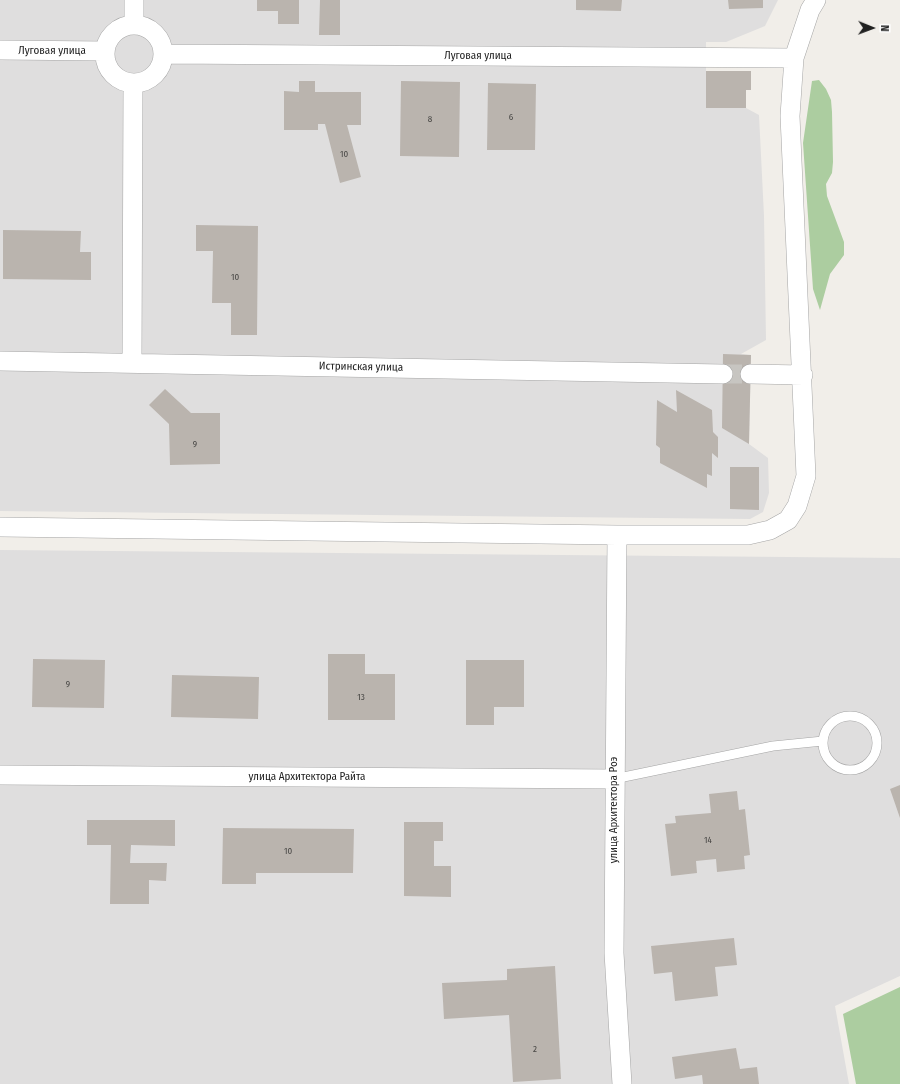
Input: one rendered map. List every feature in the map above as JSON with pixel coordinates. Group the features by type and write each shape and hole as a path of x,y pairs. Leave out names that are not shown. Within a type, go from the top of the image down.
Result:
{"street":[{"path":"134,0 134,25"},
{"path":"0,527 617,535 748,535 770,530 788,520 797,506 806,476 803,375 790,116 794,58 810,10 816,0"},
{"path":"134,25 148,29 159,40 163,54 159,69 148,80 133,84 118,79 107,67 104,51 109,37 120,28 134,25"},
{"name":"Луговая улица","path":"0,50 104,51"},
{"name":"Луговая улица","path":"163,54 794,58"},
{"path":"132,363 133,84"},
{"name":"Истринская улица","path":"0,361 723,374"},
{"path":"750,374 803,375"},
{"name":"улица Архитектора Роэ","path":"617,535 614,779 614,954 622,1084"},
{"name":"улица Архитектора Райта","path":"0,775 614,779"}],"lane":[{"path":"844,716 856,717 861,718 874,729 878,746 871,762 856,770 839,769 826,757 823,741 830,725 844,716"},
{"path":"614,779 774,746 823,741"}],"shaded area":[{"path":"0,0 778,0 765,26 726,42 706,42 706,71 751,71 751,90 746,90 746,108 759,115 764,216 766,340 741,354 751,355 749,444 768,458 769,493 763,512 750,519 0,511"},
{"path":"0,550 900,558 900,976 835,1006 849,1084 0,1084"}],"green space":[{"path":"819,80 826,89 831,100 832,112 833,162 832,173 826,184 827,196 844,242 844,255 830,274 820,310 813,289 803,143 812,81"},
{"path":"900,987 900,1084 856,1084 843,1014"}],"building":[{"path":"257,0 299,0 299,24 278,24 278,11 257,11"},
{"path":"320,0 340,0 340,35 319,35"},
{"path":"576,0 622,0 621,11 576,10"},
{"path":"728,0 763,0 763,8 729,9"},
{"path":"706,71 751,71 751,90 746,90 746,108 706,108"},
{"path":"299,81 315,81 315,92 361,92 361,125 347,125 361,177 340,183 325,124 318,124 318,130 284,130 284,91 299,92"},
{"path":"401,81 460,82 459,157 400,156"},
{"path":"488,83 536,84 535,150 487,150"},
{"path":"196,225 258,226 257,335 231,335 231,303 212,303 213,251 196,251"},
{"path":"3,230 81,231 80,252 91,252 91,280 3,279"},
{"path":"723,354 751,355 749,444 722,428"},
{"path":"165,389 191,413 220,413 220,464 170,465 169,424 149,405"},
{"path":"676,390 712,410 713,432 718,437 718,458 712,453 712,476 707,474 707,488 660,463 660,448 656,445 657,400 677,412"},
{"path":"730,467 759,467 759,510 730,509"},
{"path":"328,654 365,654 365,674 395,674 395,720 328,720"},
{"path":"33,659 105,660 104,708 32,707"},
{"path":"466,660 524,660 524,707 494,707 494,725 466,725"},
{"path":"172,675 259,677 258,719 171,717"},
{"path":"900,785 900,818 890,789"},
{"path":"737,791 739,810 745,809 750,855 744,856 745,869 717,872 716,859 696,861 697,873 671,876 665,824 676,823 675,816 711,813 709,794"},
{"path":"87,820 175,820 175,846 131,845 130,863 167,863 166,881 149,880 149,904 110,904 111,845 87,845"},
{"path":"404,822 443,822 443,841 434,841 434,866 451,866 451,897 404,896"},
{"path":"223,828 354,829 353,873 256,873 256,884 222,884"},
{"path":"734,938 737,965 715,967 718,996 675,1001 672,972 654,974 651,946"},
{"path":"555,966 561,1079 513,1082 509,1015 444,1019 442,983 507,980 507,969"},
{"path":"736,1048 740,1069 757,1067 759,1084 703,1084 702,1075 675,1079 672,1057"}],"tunnel":[{"path":"723,374 750,374"}]}
